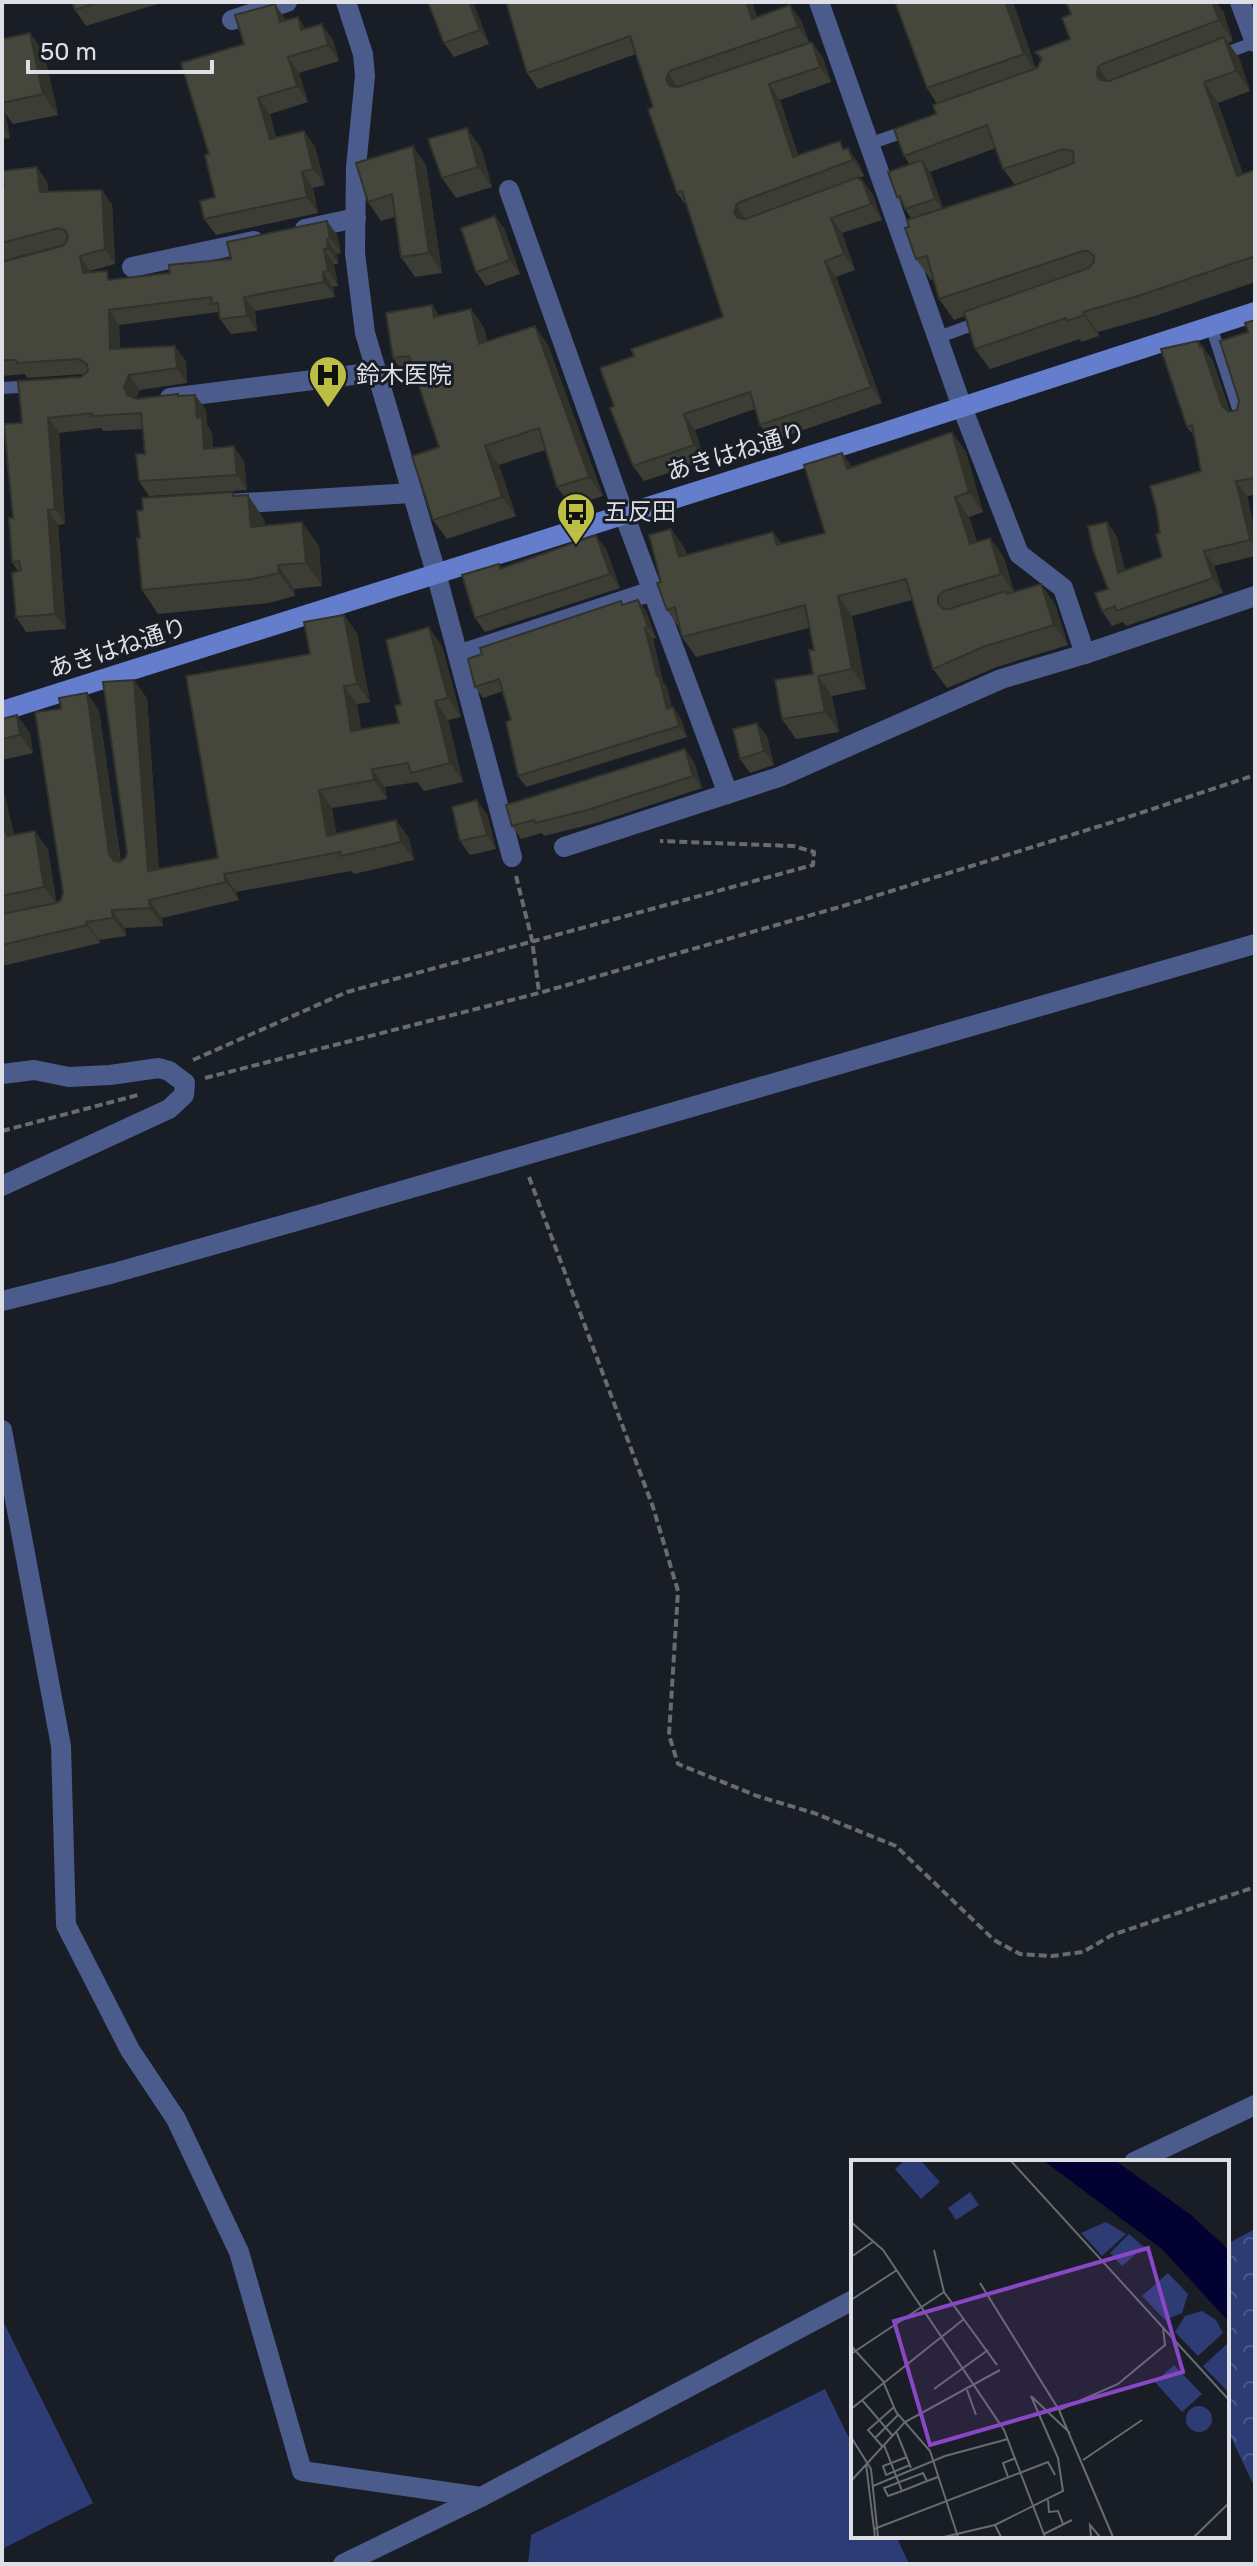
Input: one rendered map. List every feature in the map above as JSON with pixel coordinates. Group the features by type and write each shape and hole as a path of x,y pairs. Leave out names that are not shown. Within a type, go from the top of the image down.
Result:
{"street":[{"path":"232,20 287,2"},
{"path":"346,2 363,54 365,76 356,167 355,253 365,333 458,655 506,807 512,857"},
{"path":"819,2 826,45 869,144 875,181 910,234 962,407 1019,554 1055,591 1085,654"},
{"path":"1246,8 1255,42"},
{"path":"509,190 652,591 702,746 728,794"},
{"path":"132,267 356,218"},
{"name":"あきはね通り","path":"2,711 35,710 105,688 436,573 1255,312"},
{"path":"147,401 377,372"},
{"path":"213,505 412,493"},
{"path":"458,655 652,591"},
{"path":"564,847 779,777 1001,679 1255,596"},
{"path":"2,1301 114,1273 1255,944"},
{"path":"2,1074 34,1070 69,1077 159,1068 177,1077 184,1095 169,1109 2,1186"},
{"path":"2,1430 61,1746 66,1925 130,2050 176,2119 239,2252 302,2471 481,2497"},
{"path":"1138,2160 1255,2105"},
{"path":"343,2564 481,2497 851,2301"}],"lane":[{"path":"1214,58 1255,42"},
{"path":"869,144 929,123"},
{"path":"939,337 997,316"},
{"path":"1211,326 1241,418"},
{"path":"2,388 46,385"}],"path":[{"path":"177,1077 539,993 858,901 1255,775"},
{"path":"177,1077 347,992 813,865 814,852 793,846 648,840"},
{"path":"512,857 532,940 539,993"},
{"path":"2,1131 140,1095"},
{"path":"521,1157 653,1507 678,1591 669,1735 678,1764 896,1846 994,1940 1020,1954 1052,1956 1083,1952 1112,1935 1255,1887"}],"green space":[{"path":"1255,2229 1255,2488 1229,2433 1229,2243"},
{"path":"2,2319 93,2503 2,2549"},
{"path":"825,2389 851,2442 851,2538 897,2538 909,2564 528,2564 531,2535"}],"building":[{"path":"72,2 99,2 75,10"},
{"path":"428,2 469,2 480,30 444,43"},
{"path":"506,2 746,2 752,19 790,5 798,27 672,70 666,80 670,86 678,87 812,42 820,67 769,84 793,157 840,141 843,150 848,148 853,160 740,202 734,213 738,218 746,219 859,177 862,180 871,204 831,218 844,254 825,261 871,387 760,425 750,392 684,414 694,445 633,466 610,408 614,406 600,368 634,356 631,349 723,317 682,191 677,193 648,109 653,107 630,36 527,73"},
{"path":"895,2 1005,2 1024,54 927,88"},
{"path":"1066,2 1212,2 1219,20 1102,64 1098,67 1097,75 1100,80 1109,81 1224,37 1236,71 1204,82 1237,176 1255,170 1255,256 1083,312 1084,315 1067,321 1066,318 975,349 964,312 1089,268 1094,256 1083,251 939,299 927,256 916,259 905,228 909,227 907,220 1074,163 1073,151 1064,149 1003,169 987,125 904,156 894,129 936,114 933,105 1037,68 1042,58 1035,52 1070,39 1062,18 1071,14"},
{"path":"275,4 280,22 298,17 301,30 322,24 328,45 288,57 297,86 258,98 270,139 304,131 313,169 302,172 307,197 204,219 200,201 215,197 205,155 209,154 181,63 244,44 235,15"},
{"path":"30,33 43,94 2,103 2,39"},
{"path":"467,128 478,167 442,178 428,139"},
{"path":"413,146 429,253 401,257 392,194 368,202 356,163"},
{"path":"922,160 935,199 905,209 888,172"},
{"path":"37,167 40,192 102,190 105,249 80,256 83,273 107,271 108,280 170,273 169,265 231,259 227,242 327,221 330,238 327,239 328,249 324,249 328,271 323,272 324,282 244,297 247,316 220,319 218,303 212,304 211,297 109,310 110,349 175,346 177,368 129,375 124,387 127,395 137,399 195,395 197,418 202,417 204,449 234,446 237,475 139,481 136,454 145,454 141,413 92,416 92,413 48,418 55,509 48,510 55,614 16,617 12,573 21,570 19,561 12,562 9,518 13,518 4,424 22,423 18,381 81,377 88,371 87,364 79,359 17,363 16,360 2,360 2,262 62,246 68,236 65,230 58,228 2,243 2,171"},
{"path":"495,216 510,260 476,272 461,228"},
{"path":"432,305 434,317 471,309 479,344 535,326 589,477 557,487 539,428 485,446 502,497 433,520 412,456 439,447 409,356 393,358 386,313"},
{"path":"1255,320 1255,478 1236,481 1250,540 1204,551 1213,578 1116,611 1115,606 1102,611 1095,593 1108,589 1093,550 1088,526 1107,522 1118,573 1162,557 1150,486 1201,471 1192,425 1187,427 1161,349 1198,341 1222,406 1229,412 1237,410 1239,401 1220,341 1248,332 1245,323"},
{"path":"952,432 969,492 955,497 970,544 990,538 1001,574 943,591 938,603 943,609 949,609 1006,591 1007,594 1041,584 1054,625 983,647 933,669 906,579 838,596 852,669 818,676 825,712 782,719 775,680 813,674 809,650 814,650 805,605 682,637 675,607 667,610 657,583 661,582 649,535 671,529 679,557 773,532 777,545 825,533 804,465 842,453 847,469"},
{"path":"233,492 233,496 248,495 251,527 302,522 306,563 278,565 279,573 252,579 142,590 137,511 143,510 142,498"},
{"path":"596,535 610,574 475,618 462,575 499,564 500,569"},
{"path":"638,600 648,627 645,628 667,709 673,707 679,726 518,776 506,722 511,720 499,679 475,687 468,659 482,654 480,648 621,601 622,605"},
{"path":"344,615 357,684 344,686 351,731 399,723 395,706 401,704 386,640 429,627 448,698 435,701 450,763 411,773 408,763 372,769 374,780 319,790 327,836 396,820 401,842 341,856 340,852 224,874 226,882 149,900 150,908 112,910 113,918 86,922 87,925 2,945 2,914 56,903 61,900 63,892 35,712 61,709 59,698 87,693 109,854 114,861 120,862 127,852 103,682 134,680 148,871 218,858 186,676 310,654 304,622"},
{"path":"17,715 20,735 2,739 2,719"},
{"path":"757,723 764,751 740,759 733,729"},
{"path":"685,749 693,776 587,810 512,826 506,805"},
{"path":"477,800 487,835 460,841 452,807"},
{"path":"2,817 7,836 35,831 44,887 2,896"}],"place":[{"name":"鈴木医院","path":"328,409"},
{"name":"五反田","path":"576,546"}]}
